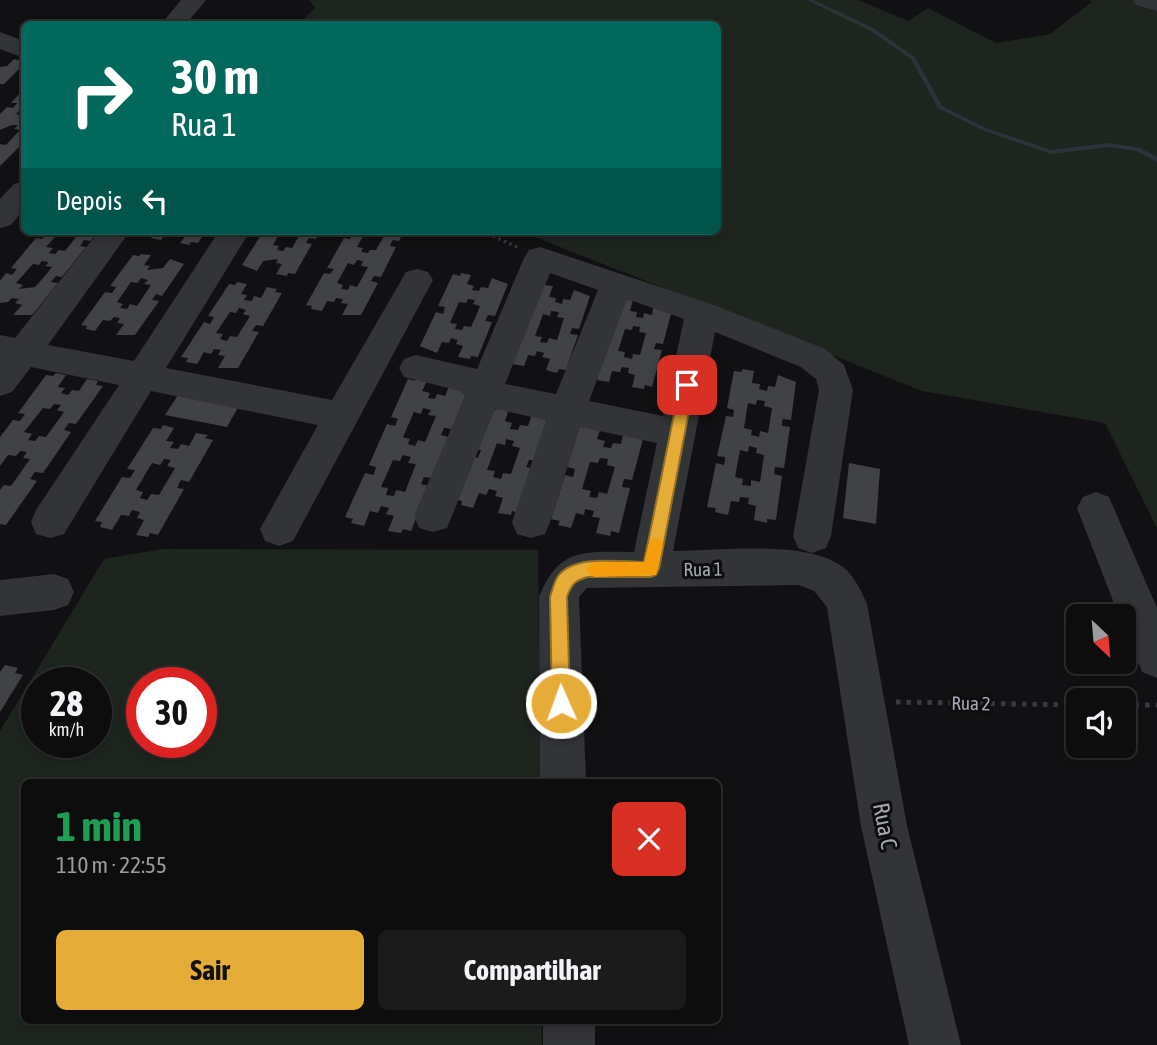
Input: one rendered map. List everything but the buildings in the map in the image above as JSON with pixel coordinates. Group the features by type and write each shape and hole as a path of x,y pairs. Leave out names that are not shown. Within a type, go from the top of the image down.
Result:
{"street":[{"path":"176,21 194,0"},
{"path":"1145,0 1157,4"},
{"path":"0,40 21,49"},
{"path":"0,383 12,350 113,235"},
{"path":"50,522 233,235"},
{"path":"433,516 540,258 702,313 813,358 827,367 835,376 836,390 812,536"},
{"path":"279,528 417,279"},
{"path":"531,522 567,411 617,283"},
{"path":"650,569 702,313"},
{"path":"12,350 342,416"},
{"path":"416,368 471,380 485,393 677,433"},
{"path":"1096,508 1157,658"},
{"name":"Rua 1","path":"563,779 559,597 564,582 575,573 588,570 799,567 820,573 836,584 846,604"},
{"path":"0,598 54,592"},
{"name":"Rua C","path":"846,604 884,826 935,1045"},
{"path":"569,1024 569,1045"}],"path":[{"path":"491,235 540,258"},
{"name":"Rua 2","path":"864,702 1066,705"},
{"path":"1136,705 1157,705"}],"shaded area":[{"path":"309,0 858,0 908,21 928,8 996,43 1050,34 1092,2 1089,0 1157,0 1157,528 1105,423 922,391 530,235 721,235 721,21 302,21 315,8"},
{"path":"163,549 538,550 540,779 21,779 21,1024 541,1024 542,1045 0,1045 0,731 21,696 21,758 112,758 112,667 39,667 104,559"}],"waterway":[{"path":"810,0 871,29 913,58 940,107 984,129 1051,152 1109,145 1138,149 1157,160"}],"slow traffic":[{"path":"595,570 650,569 655,545"}],"route":[{"path":"561,703 559,597 564,582 575,573 588,570 650,569 687,385"}]}
